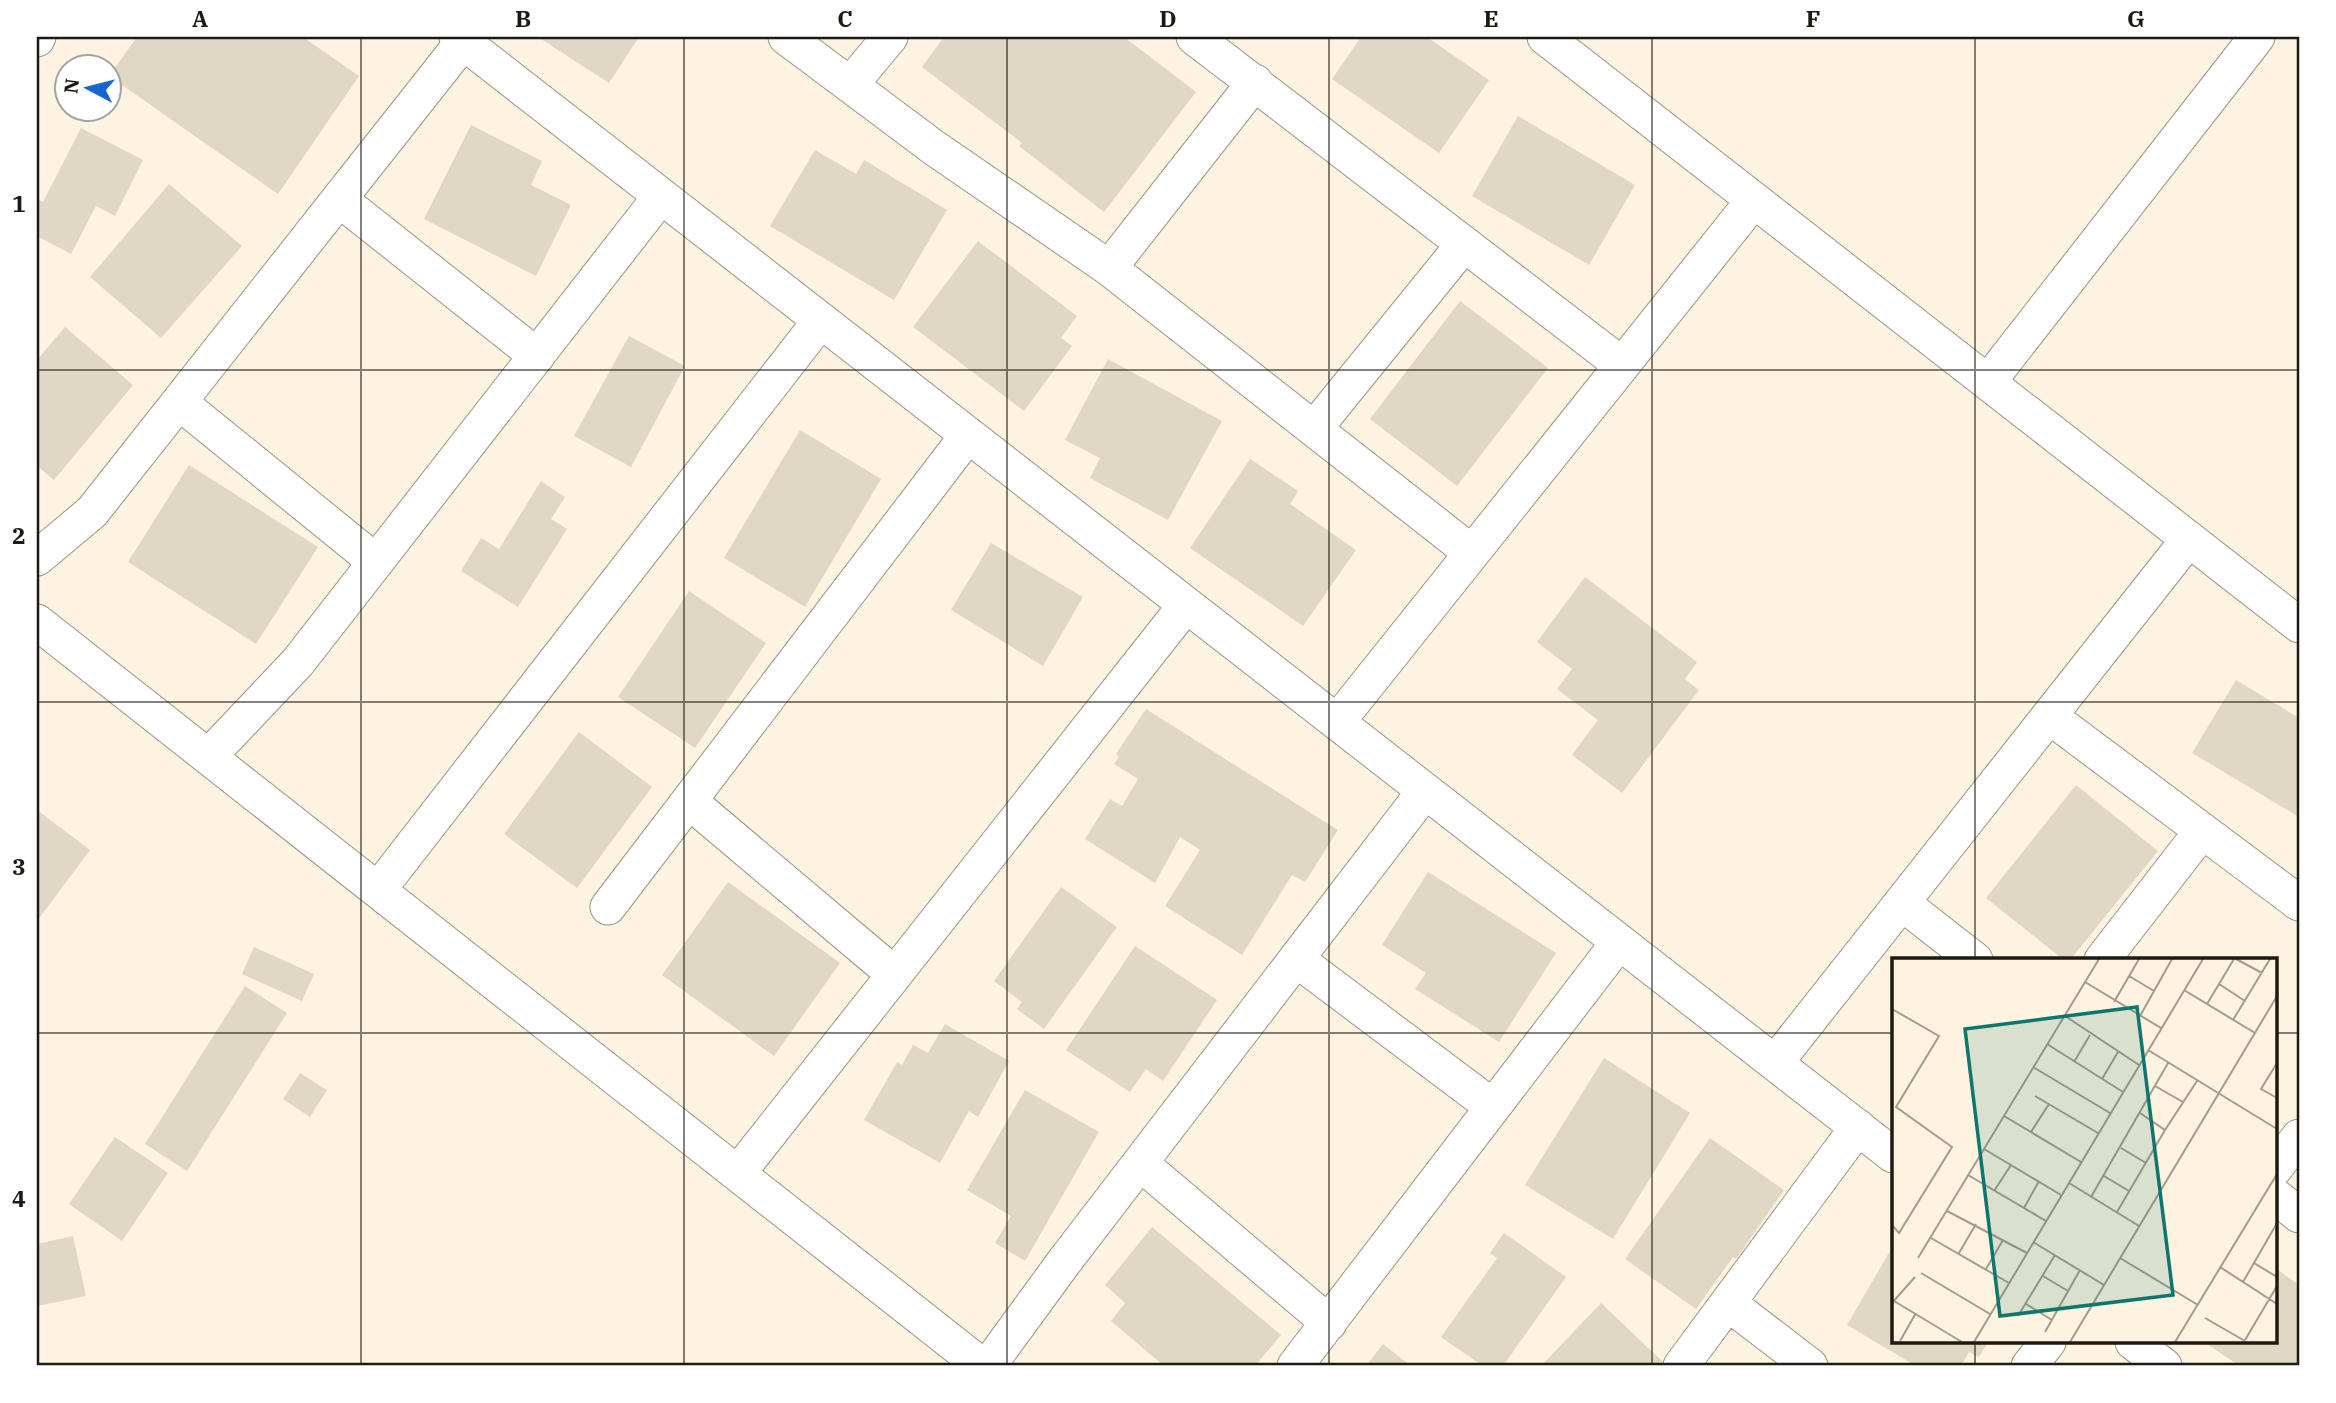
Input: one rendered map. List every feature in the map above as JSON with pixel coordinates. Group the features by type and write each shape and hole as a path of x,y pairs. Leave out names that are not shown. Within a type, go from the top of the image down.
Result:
{"street":[{"path":"786,37 933,147 1109,268 1472,553"},
{"path":"850,85 890,37"},
{"path":"1194,37 1622,365"},
{"path":"1545,37 2299,625"},
{"path":"1988,382 2258,37"},
{"path":"37,558 92,512 339,199 460,39 1892,1154"},
{"path":"1109,268 1255,82"},
{"path":"209,756 298,662 661,196"},
{"path":"339,199 537,356"},
{"path":"1337,722 1754,200"},
{"path":"1314,429 1464,244"},
{"path":"379,890 821,320"},
{"path":"178,402 376,562"},
{"path":"608,907 968,435"},
{"path":"1775,1063 2189,539"},
{"path":"738,1174 1186,605"},
{"path":"37,621 982,1366"},
{"path":"2049,716 2299,903"},
{"path":"988,1366 1064,1262 1425,791"},
{"path":"690,800 894,974"},
{"path":"2104,958 2203,831"},
{"path":"1902,903 1972,958"},
{"path":"1295,1366 1619,942"},
{"path":"1296,959 1493,1107"},
{"path":"1681,1366 1858,1128"},
{"path":"2276,1167 2299,1137"},
{"path":"1140,1164 1329,1323"},
{"path":"2276,1196 2299,1215"},
{"path":"1728,1303 1810,1366"},
{"path":"2029,1366 2046,1344"},
{"path":"2136,1344 2164,1366"}],"building":[{"path":"137,37 303,37 359,76 278,194 122,85 122,58"},
{"path":"538,37 639,37 609,83"},
{"path":"944,37 1124,37 1196,92 1104,212 1019,146 1022,143 922,67"},
{"path":"1361,37 1427,37 1489,80 1439,153 1332,79"},
{"path":"1518,116 1635,185 1589,265 1472,196"},
{"path":"471,125 542,161 531,185 571,205 536,276 424,219"},
{"path":"81,128 143,160 115,216 96,206 71,254 37,236 37,199 43,202"},
{"path":"815,150 856,174 864,160 947,210 894,300 770,226"},
{"path":"169,184 242,246 161,338 90,277"},
{"path":"978,241 1077,316 1061,338 1072,346 1024,411 913,327"},
{"path":"1460,301 1548,368 1457,486 1370,419"},
{"path":"65,327 133,385 54,480 37,466 37,360"},
{"path":"629,336 685,366 631,467 574,436"},
{"path":"1108,359 1222,421 1168,520 1090,478 1100,458 1065,440"},
{"path":"800,430 881,479 805,607 724,558"},
{"path":"1250,459 1298,491 1290,504 1356,550 1303,626 1190,548"},
{"path":"189,465 318,547 256,644 128,562"},
{"path":"541,481 565,497 551,519 567,529 518,607 461,571 481,538 499,549"},
{"path":"991,543 1083,597 1043,666 951,610"},
{"path":"1585,577 1697,662 1685,679 1699,690 1622,793 1572,755 1598,720 1557,689 1572,669 1537,642"},
{"path":"689,591 766,643 695,748 618,697"},
{"path":"2236,680 2299,718 2299,817 2192,753"},
{"path":"1146,709 1338,830 1305,882 1292,875 1242,955 1165,906 1200,850 1180,837 1155,883 1085,839 1110,799 1122,806 1138,779 1114,764 1119,757 1116,754"},
{"path":"579,732 652,787 577,888 504,834"},
{"path":"2076,785 2158,851 2072,958 2061,958 1986,898"},
{"path":"37,810 90,850 37,921"},
{"path":"1428,872 1556,953 1499,1042 1415,989 1426,973 1382,945"},
{"path":"728,882 840,963 774,1056 662,975"},
{"path":"1061,887 1117,927 1044,1029 1017,1009 1022,1002 994,981"},
{"path":"1135,946 1217,1000 1163,1081 1146,1069 1130,1092 1066,1050"},
{"path":"254,947 314,974 302,1001 242,974"},
{"path":"245,986 287,1013 187,1171 145,1144"},
{"path":"945,1024 1009,1061 978,1117 969,1111 940,1163 864,1120 897,1062 902,1065 913,1045 928,1053"},
{"path":"1604,1058 1690,1113 1613,1239 1525,1185"},
{"path":"300,1073 327,1090 310,1117 283,1099"},
{"path":"1025,1090 1099,1132 1025,1261 995,1243 1011,1216 967,1190"},
{"path":"115,1137 168,1173 122,1241 69,1204"},
{"path":"1710,1138 1784,1190 1736,1259 1733,1257 1696,1309 1625,1259"},
{"path":"1152,1227 1281,1335 1255,1366 1164,1366 1111,1321 1125,1303 1105,1285"},
{"path":"1504,1233 1566,1277 1503,1366 1483,1366 1441,1337 1497,1258 1490,1253"},
{"path":"73,1236 86,1296 37,1306 37,1244"},
{"path":"1890,1251 1892,1344 1987,1344 1979,1357 1969,1352 1961,1366 1916,1366 1847,1325"},
{"path":"2278,1270 2299,1285 2299,1366 2240,1366 2207,1344 2276,1344"},
{"path":"1601,1303 1663,1362 1658,1366 1541,1366"},
{"path":"1383,1344 1411,1366 1366,1366"}]}
